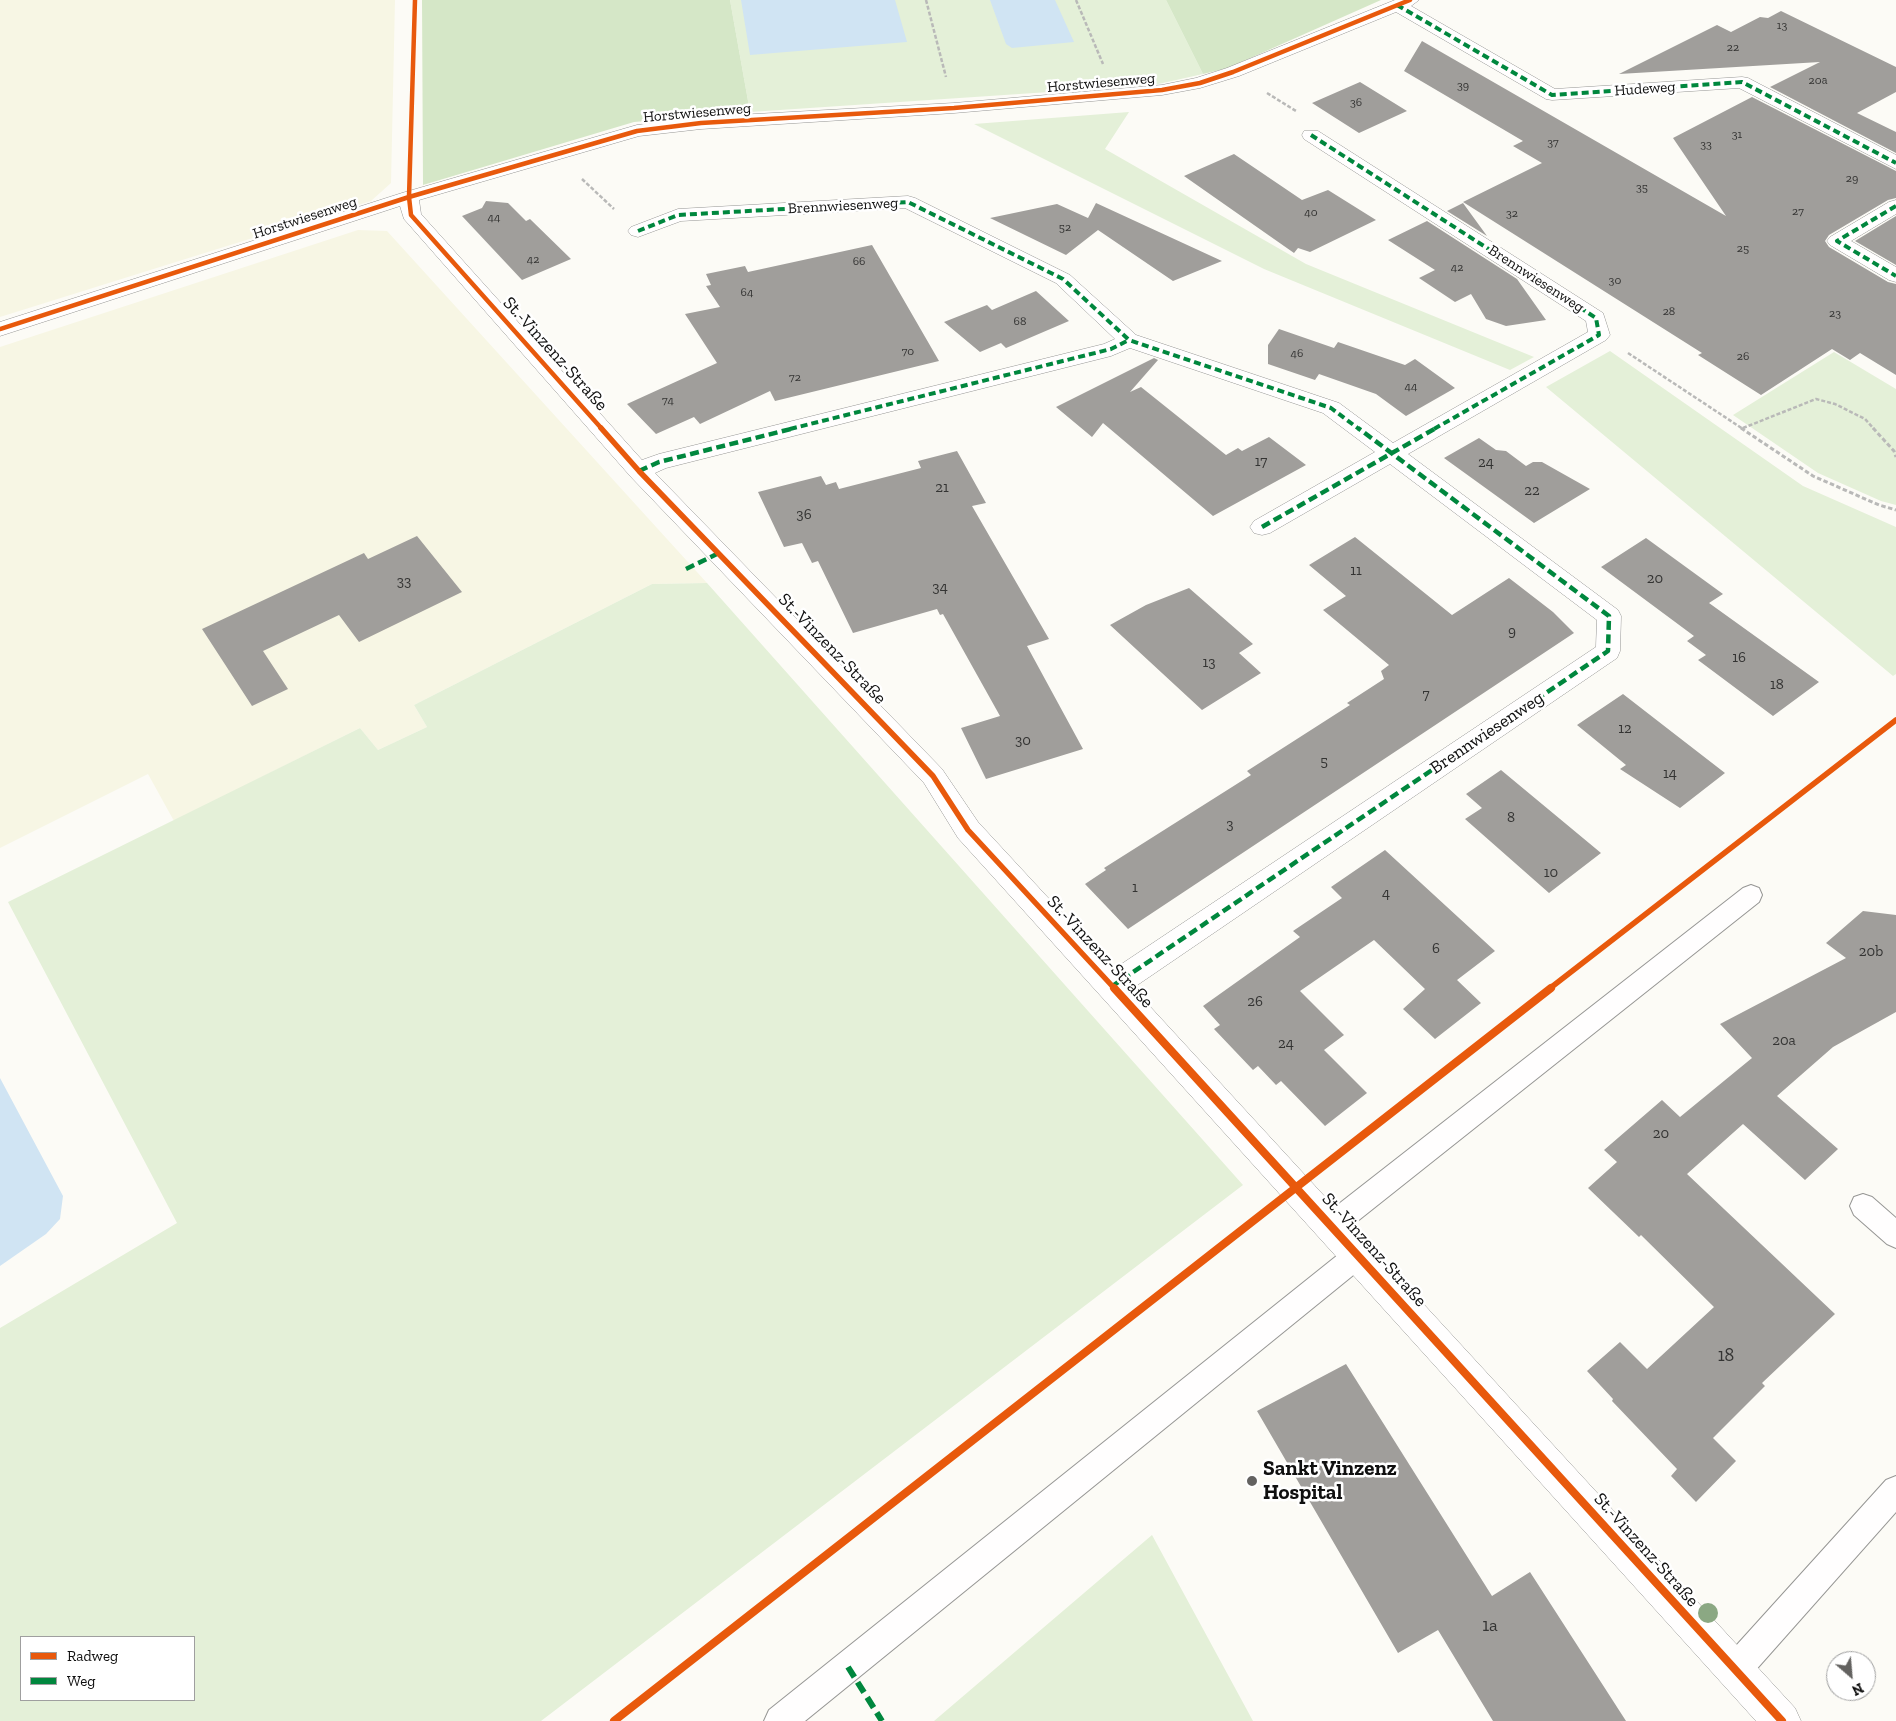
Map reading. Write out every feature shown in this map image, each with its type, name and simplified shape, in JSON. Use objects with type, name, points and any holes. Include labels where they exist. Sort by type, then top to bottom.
[{"type":"street","name":"Horstwiesenweg","points":[[0,329],[409,197],[637,131],[701,123],[954,108],[1162,90],[1200,83],[1233,72],[1403,2]]},
{"type":"street","name":"Hudeweg","points":[[1403,2],[1552,95],[1742,82],[1896,163]]},
{"type":"street","name":"Brennwiesenweg","points":[[1312,135],[1596,318],[1599,335]]},
{"type":"street","name":"St.-Vinzenz-Straße","points":[[409,197],[411,215],[639,471],[933,776],[968,830],[1332,1226],[1782,1721]]},
{"type":"street","name":"Brennwiesenweg","points":[[638,231],[678,215],[908,202],[1063,279],[1129,340],[1331,408],[1609,616],[1608,651],[1111,987]]},
{"type":"street","points":[[1896,206],[1837,241],[1896,276]]},
{"type":"street","points":[[1262,527],[1522,377],[1599,335]]},
{"type":"street","points":[[639,471],[668,460],[1111,349],[1129,340]]},
{"type":"lane","points":[[1332,1226],[1751,895]]},
{"type":"lane","points":[[1863,1206],[1896,1235]]},
{"type":"lane","points":[[780,1721],[1358,1255]]},
{"type":"lane","points":[[1735,1670],[1896,1490]]},
{"type":"path","points":[[926,0],[954,108]]},
{"type":"path","points":[[1076,0],[1116,94]]},
{"type":"path","points":[[1233,72],[1315,123],[1312,135]]},
{"type":"path","points":[[556,153],[638,231]]},
{"type":"path","points":[[1599,335],[1743,428],[1813,476],[1878,505],[1896,510]]},
{"type":"path","points":[[1743,428],[1816,399],[1835,404],[1865,419],[1894,451],[1896,457]]},
{"type":"green space","points":[[0,0],[395,0],[391,183],[371,201],[0,317]]},
{"type":"green space","points":[[422,0],[730,0],[750,112],[634,122],[423,185]]},
{"type":"green space","points":[[730,0],[1166,0],[1203,74],[1154,85],[750,112]]},
{"type":"green space","points":[[1166,0],[1381,0],[1228,68],[1203,74]]},
{"type":"green space","points":[[1129,112],[1105,149],[1306,264],[1534,357],[1510,370],[1264,269],[974,124]]},
{"type":"green space","points":[[358,230],[387,231],[707,583],[652,584],[414,705],[427,727],[378,750],[360,728],[174,821],[148,774],[0,848],[0,347]]},
{"type":"green space","points":[[1610,351],[1803,486],[1896,527],[1896,674],[1893,676],[1546,387]]},
{"type":"green space","points":[[1834,352],[1896,389],[1896,505],[1881,501],[1818,473],[1733,415]]},
{"type":"green space","points":[[707,583],[1243,1185],[541,1721],[0,1721],[0,1328],[177,1223],[8,902],[360,728],[378,750],[427,727],[414,705],[652,584]]},
{"type":"green space","points":[[1152,1535],[1253,1721],[934,1721]]},
{"type":"water","points":[[741,0],[895,0],[907,42],[750,55]]},
{"type":"water","points":[[990,0],[1055,0],[1074,42],[1012,48],[1006,44]]},
{"type":"water","points":[[0,1078],[63,1196],[60,1219],[46,1234],[0,1266]]},
{"type":"building","points":[[1781,11],[1896,67],[1896,92],[1857,113],[1896,132],[1896,153],[1770,87],[1820,62],[1619,74],[1717,25],[1731,32],[1760,17],[1768,18]]},
{"type":"building","points":[[1422,41],[1726,216],[1673,138],[1752,97],[1896,171],[1896,198],[1888,200],[1829,235],[1825,241],[1829,247],[1888,282],[1896,284],[1896,375],[1860,353],[1850,360],[1832,349],[1761,395],[1698,355],[1702,353],[1463,202],[1542,163],[1513,146],[1523,141],[1404,71]]},
{"type":"building","points":[[1360,82],[1407,111],[1359,133],[1312,103]]},
{"type":"building","points":[[1234,154],[1302,200],[1328,190],[1376,220],[1310,252],[1298,248],[1294,253],[1184,176]]},
{"type":"building","points":[[486,201],[508,203],[526,221],[530,219],[571,259],[522,280],[462,216],[482,208]]},
{"type":"building","points":[[1096,203],[1222,261],[1173,281],[1098,230],[1066,255],[990,218],[1057,204],[1088,218]]},
{"type":"building","points":[[1463,203],[1487,236],[1447,211]]},
{"type":"building","points":[[1896,216],[1896,265],[1855,241]]},
{"type":"building","points":[[1427,221],[1517,279],[1546,320],[1506,326],[1486,319],[1471,294],[1455,302],[1419,278],[1435,270],[1388,240]]},
{"type":"building","points":[[872,245],[939,361],[775,401],[770,391],[700,424],[694,417],[656,434],[627,404],[717,363],[685,314],[720,307],[706,286],[711,285],[706,274],[745,266],[748,272]]},
{"type":"building","points":[[1036,291],[1069,321],[1006,348],[1001,343],[980,352],[944,322],[987,305],[992,310]]},
{"type":"building","points":[[1279,329],[1334,348],[1338,342],[1405,365],[1415,359],[1455,388],[1406,416],[1376,394],[1319,374],[1315,380],[1268,364],[1268,345]]},
{"type":"building","points":[[1154,358],[1158,360],[1130,392],[1141,387],[1226,455],[1238,448],[1242,451],[1269,437],[1306,465],[1213,516],[1103,423],[1092,437],[1056,407]]},
{"type":"building","points":[[1479,438],[1496,450],[1506,451],[1526,466],[1533,462],[1542,462],[1590,489],[1534,523],[1444,458]]},
{"type":"building","points":[[957,451],[986,503],[972,506],[1049,639],[1027,646],[1083,749],[986,779],[961,728],[1000,716],[943,614],[940,615],[937,609],[853,633],[818,561],[812,563],[802,543],[784,547],[758,492],[821,476],[826,485],[836,482],[839,489],[921,468],[918,461]]},
{"type":"building","points":[[417,536],[462,592],[359,642],[339,615],[263,651],[288,689],[252,706],[202,629],[364,553],[368,559]]},
{"type":"building","points":[[1355,537],[1452,615],[1509,578],[1553,612],[1574,633],[1128,929],[1085,884],[1106,870],[1104,868],[1251,775],[1247,771],[1350,705],[1347,703],[1384,679],[1381,671],[1389,665],[1323,610],[1346,596],[1309,565]]},
{"type":"building","points":[[1646,538],[1723,594],[1709,603],[1819,682],[1773,716],[1698,660],[1706,655],[1687,641],[1694,636],[1601,567]]},
{"type":"building","points":[[1189,588],[1253,644],[1239,653],[1261,673],[1202,710],[1110,625],[1146,605]]},
{"type":"building","points":[[1623,694],[1725,773],[1680,808],[1620,769],[1626,765],[1577,725]]},
{"type":"building","points":[[1501,770],[1601,853],[1549,893],[1465,819],[1482,808],[1466,794]]},
{"type":"building","points":[[1385,850],[1495,951],[1457,980],[1481,1003],[1435,1039],[1403,1009],[1425,989],[1374,940],[1300,991],[1344,1035],[1324,1050],[1367,1093],[1325,1126],[1281,1081],[1276,1085],[1258,1066],[1253,1070],[1214,1029],[1220,1025],[1203,1006],[1300,937],[1293,931],[1342,898],[1331,887]]},
{"type":"building","points":[[1863,911],[1896,915],[1896,1012],[1833,1047],[1777,1096],[1838,1149],[1805,1180],[1743,1124],[1687,1174],[1835,1314],[1762,1383],[1765,1386],[1713,1438],[1736,1461],[1696,1502],[1671,1476],[1677,1469],[1612,1401],[1613,1399],[1587,1371],[1620,1342],[1647,1369],[1714,1307],[1641,1235],[1639,1237],[1588,1188],[1617,1162],[1604,1150],[1662,1100],[1680,1117],[1752,1058],[1720,1024],[1846,958],[1826,943]]},
{"type":"building","points":[[1346,1364],[1492,1596],[1530,1572],[1626,1721],[1493,1721],[1438,1630],[1398,1653],[1257,1411]]},
{"type":"marked path","points":[[1397,5],[1552,95],[1742,82],[1896,163]]},
{"type":"marked path","points":[[1262,527],[1599,335],[1596,318],[1311,135]]},
{"type":"marked path","points":[[638,231],[678,215],[908,202],[1063,279],[1129,340],[1331,408],[1609,616],[1608,651],[1111,987]]},
{"type":"marked path","points":[[1896,206],[1837,241],[1896,276]]},
{"type":"marked path","points":[[639,471],[659,462],[1111,349],[1129,340]]},
{"type":"marked path","points":[[686,569],[719,553]]},
{"type":"marked path","points":[[848,1667],[882,1721]]},
{"type":"cycle path","points":[[415,0],[409,197],[411,215],[639,471],[933,776],[968,830],[1296,1186],[1782,1721]]},
{"type":"cycle path","points":[[0,329],[409,197],[637,131],[701,123],[954,108],[1162,90],[1200,83],[1233,72],[1410,0]]},
{"type":"cycle path","points":[[614,1721],[1296,1186],[1896,720]]},
{"type":"place","name":"Sankt Vinzenz Hospital","points":[[1252,1481]]}]
